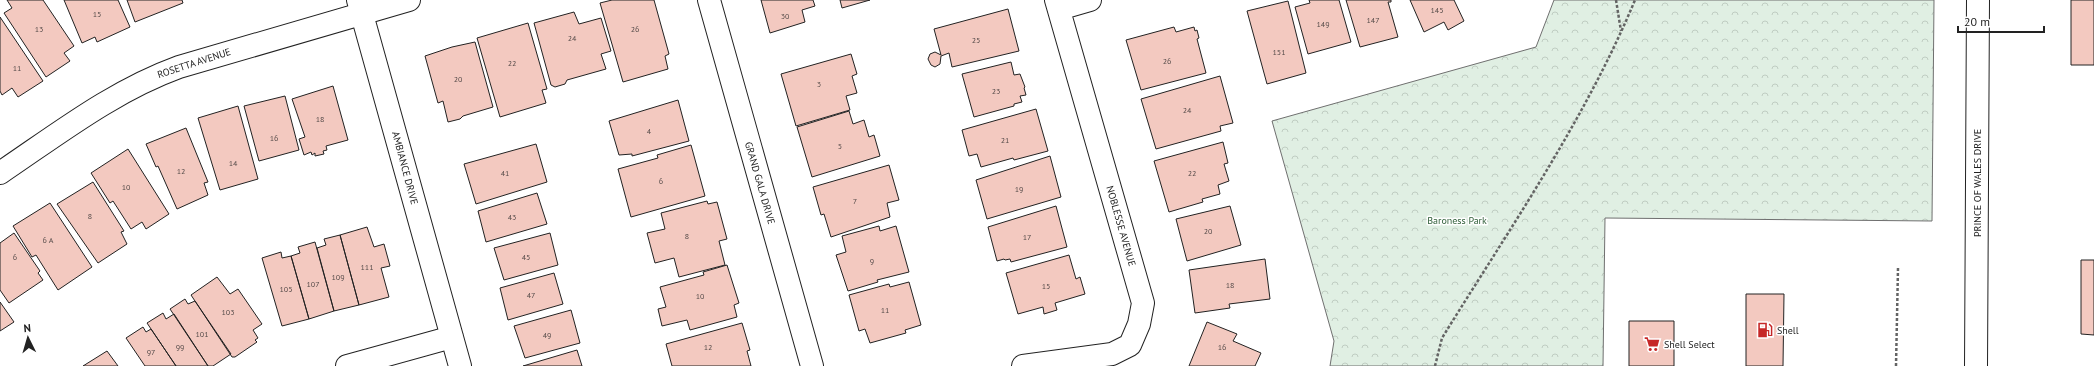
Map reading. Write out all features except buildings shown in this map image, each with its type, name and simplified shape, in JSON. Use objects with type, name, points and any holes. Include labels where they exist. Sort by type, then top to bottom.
[{"type":"street","name":"ROSETTA AVENUE","points":[[0,173],[118,94],[153,76],[361,7],[409,0]]},
{"type":"street","name":"GRAND GALA DRIVE","points":[[709,0],[812,366]]},
{"type":"street","points":[[1058,4],[1090,0]]},
{"type":"street","name":"PRINCE OF WALES DRIVE","points":[[1976,366],[1978,0]]},
{"type":"street","name":"NOBLESSE AVENUE","points":[[1023,366],[1112,354],[1130,345],[1139,324],[1143,303],[1058,4]]},
{"type":"street","name":"AMBIANCE DRIVE","points":[[361,7],[460,366]]},
{"type":"street","points":[[347,366],[452,337]]},
{"type":"path","points":[[1616,0],[1622,32]]},
{"type":"path","points":[[1435,366],[1442,338],[1584,108],[1622,32],[1635,0]]},
{"type":"path","points":[[1896,366],[1898,268]]},
{"type":"green space","name":"Baroness Park","points":[[1554,0],[1934,0],[1932,221],[1605,218],[1603,366],[1330,366],[1334,341],[1272,121],[1536,47]]},
{"type":"place","name":"Shell","points":[[1765,330]]},
{"type":"place","name":"Shell Select","points":[[1652,344]]}]
